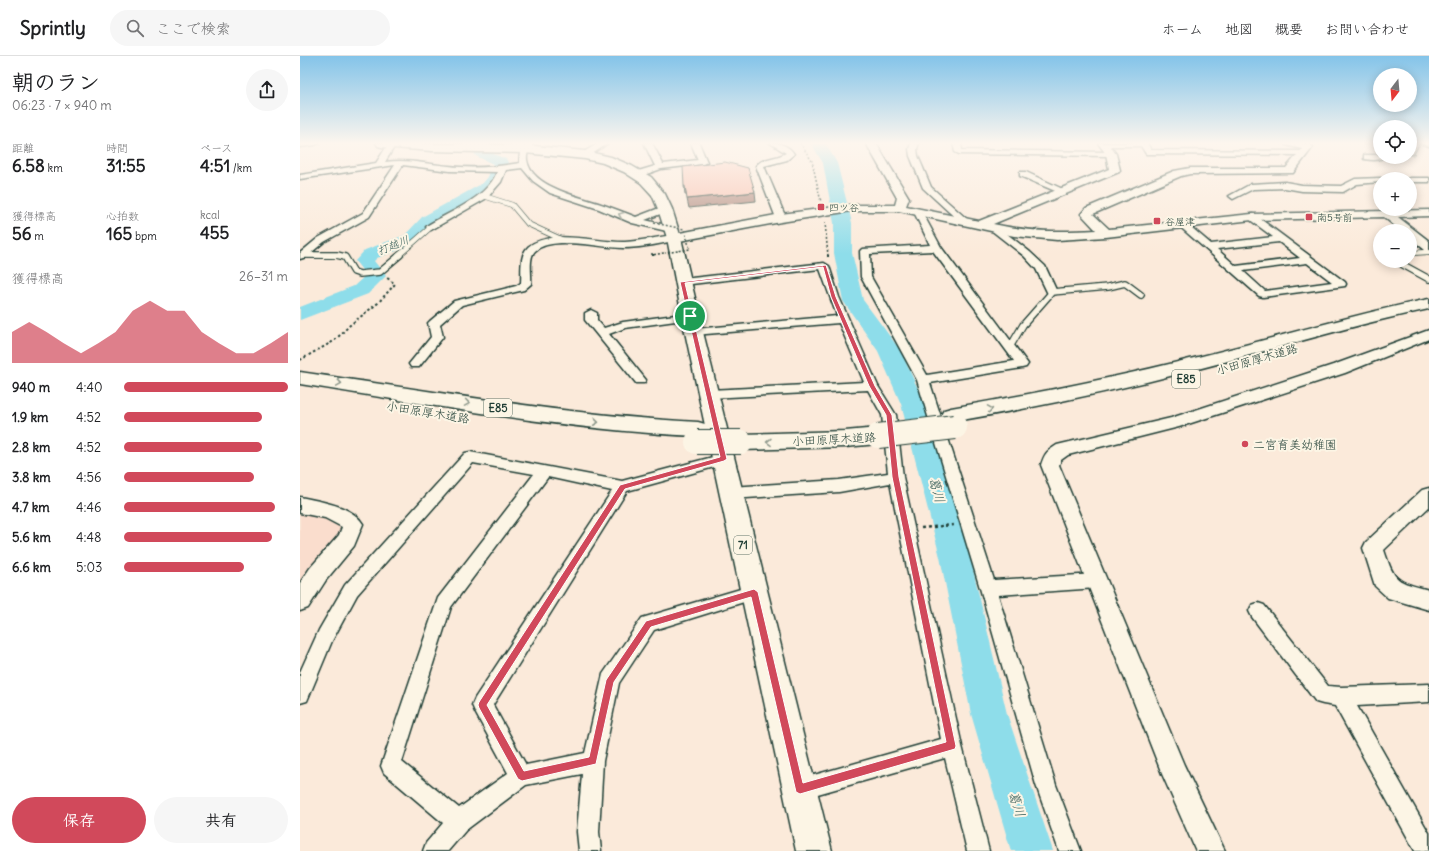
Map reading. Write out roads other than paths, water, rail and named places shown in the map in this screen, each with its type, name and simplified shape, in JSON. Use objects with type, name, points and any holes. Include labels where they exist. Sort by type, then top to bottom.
[{"type":"main road","name":"71","points":[[645,180],[654,188],[666,210],[668,243],[682,282],[709,394],[735,443],[731,493],[814,851]]},
{"type":"main road","name":"小田原厚木道路","points":[[300,378],[572,419],[637,426],[698,435],[735,443],[829,440],[877,430],[953,421],[1031,415],[1121,395],[1239,365],[1370,327],[1415,313],[1429,304]]},
{"type":"main road","name":"小田原厚木道路","points":[[300,392],[556,432],[630,439],[698,435]]},
{"type":"street","points":[[301,255],[321,240],[366,215],[389,180]]},
{"type":"street","points":[[431,227],[484,196],[497,180]]},
{"type":"street","points":[[535,180],[548,189],[599,206],[653,227],[668,243]]},
{"type":"street","points":[[767,180],[781,218]]},
{"type":"street","points":[[893,180],[903,198],[899,208]]},
{"type":"street","points":[[924,180],[927,188],[965,222]]},
{"type":"street","points":[[1037,180],[1063,191]]},
{"type":"street","points":[[980,225],[1090,180]]},
{"type":"street","points":[[1106,233],[1087,214],[1090,210],[1161,180]]},
{"type":"street","points":[[1233,196],[1251,186],[1284,185],[1302,188],[1343,188],[1355,182],[1373,181]]},
{"type":"street","points":[[415,364],[437,337],[434,322],[458,303],[520,288],[526,284],[528,255],[532,249],[543,243],[565,241],[624,245],[668,243],[781,218],[851,208],[899,208],[994,228],[1029,234],[1057,236],[1106,233],[1252,217],[1373,214]]},
{"type":"street","points":[[635,221],[666,210]]},
{"type":"street","points":[[918,212],[936,248],[956,277],[1022,364],[923,380]]},
{"type":"street","points":[[1417,214],[1429,214]]},
{"type":"street","points":[[1389,216],[1399,224]]},
{"type":"street","points":[[1182,224],[1263,294],[1341,284],[1252,217]]},
{"type":"street","points":[[994,228],[1027,254],[1041,268],[1052,292]]},
{"type":"street","points":[[1417,238],[1429,248]]},
{"type":"street","points":[[1209,247],[1280,239]]},
{"type":"street","points":[[936,248],[864,251],[866,277],[923,380],[988,588],[1046,785],[1070,851]]},
{"type":"street","points":[[1235,269],[1309,260]]},
{"type":"street","points":[[682,282],[824,266],[834,297],[872,386],[889,415],[896,477],[952,746],[978,851]]},
{"type":"street","points":[[591,313],[591,320],[640,380]]},
{"type":"street","points":[[601,333],[623,325],[843,319]]},
{"type":"street","points":[[1211,851],[1175,774],[1050,465],[1053,456],[1063,450],[1122,436],[1203,413],[1339,369],[1429,334]]},
{"type":"street","points":[[709,394],[872,386]]},
{"type":"street","points":[[300,694],[325,636],[351,590],[470,457],[622,487],[735,443]]},
{"type":"street","points":[[458,822],[391,766],[444,603],[545,471]]},
{"type":"street","points":[[731,493],[839,486],[896,477]]},
{"type":"street","points":[[522,776],[482,705],[622,487]]},
{"type":"street","points":[[1429,495],[1373,548],[1383,579],[1396,591],[1429,600]]},
{"type":"street","points":[[300,505],[330,511],[354,524],[347,540],[318,574],[300,601]]},
{"type":"street","points":[[988,588],[1097,581]]},
{"type":"street","points":[[590,851],[588,832],[593,761],[610,680],[648,624],[754,592]]},
{"type":"street","points":[[1258,611],[1323,695],[1341,697],[1429,693]]},
{"type":"street","points":[[1341,697],[1427,851]]},
{"type":"street","points":[[800,789],[952,746]]},
{"type":"street","points":[[434,851],[458,822],[522,776],[593,761]]},
{"type":"lane","points":[[484,196],[512,205],[528,224],[565,241]]},
{"type":"lane","points":[[301,255],[337,255],[345,258],[354,272],[360,274],[380,272],[431,227]]},
{"type":"lane","points":[[1417,251],[1429,248]]},
{"type":"lane","points":[[1409,268],[1429,279]]},
{"type":"lane","points":[[1010,347],[1023,325],[1052,292],[1108,287],[1125,283],[1141,295]]},
{"type":"waterway","name":"打越川","points":[[300,314],[361,290],[376,276],[364,261],[371,254],[411,239],[428,221],[485,189],[493,180]]},
{"type":"waterway","name":"葛川","points":[[834,180],[843,223],[843,253],[853,301],[889,350],[913,404],[955,557],[989,714],[1032,851]]},
{"type":"place","name":"四ツ谷","points":[[821,207]]},
{"type":"place","name":"南5号前","points":[[1309,217]]},
{"type":"place","name":"谷屋津","points":[[1157,221]]},
{"type":"place","name":"二宮育美幼稚園","points":[[1245,444]]}]
